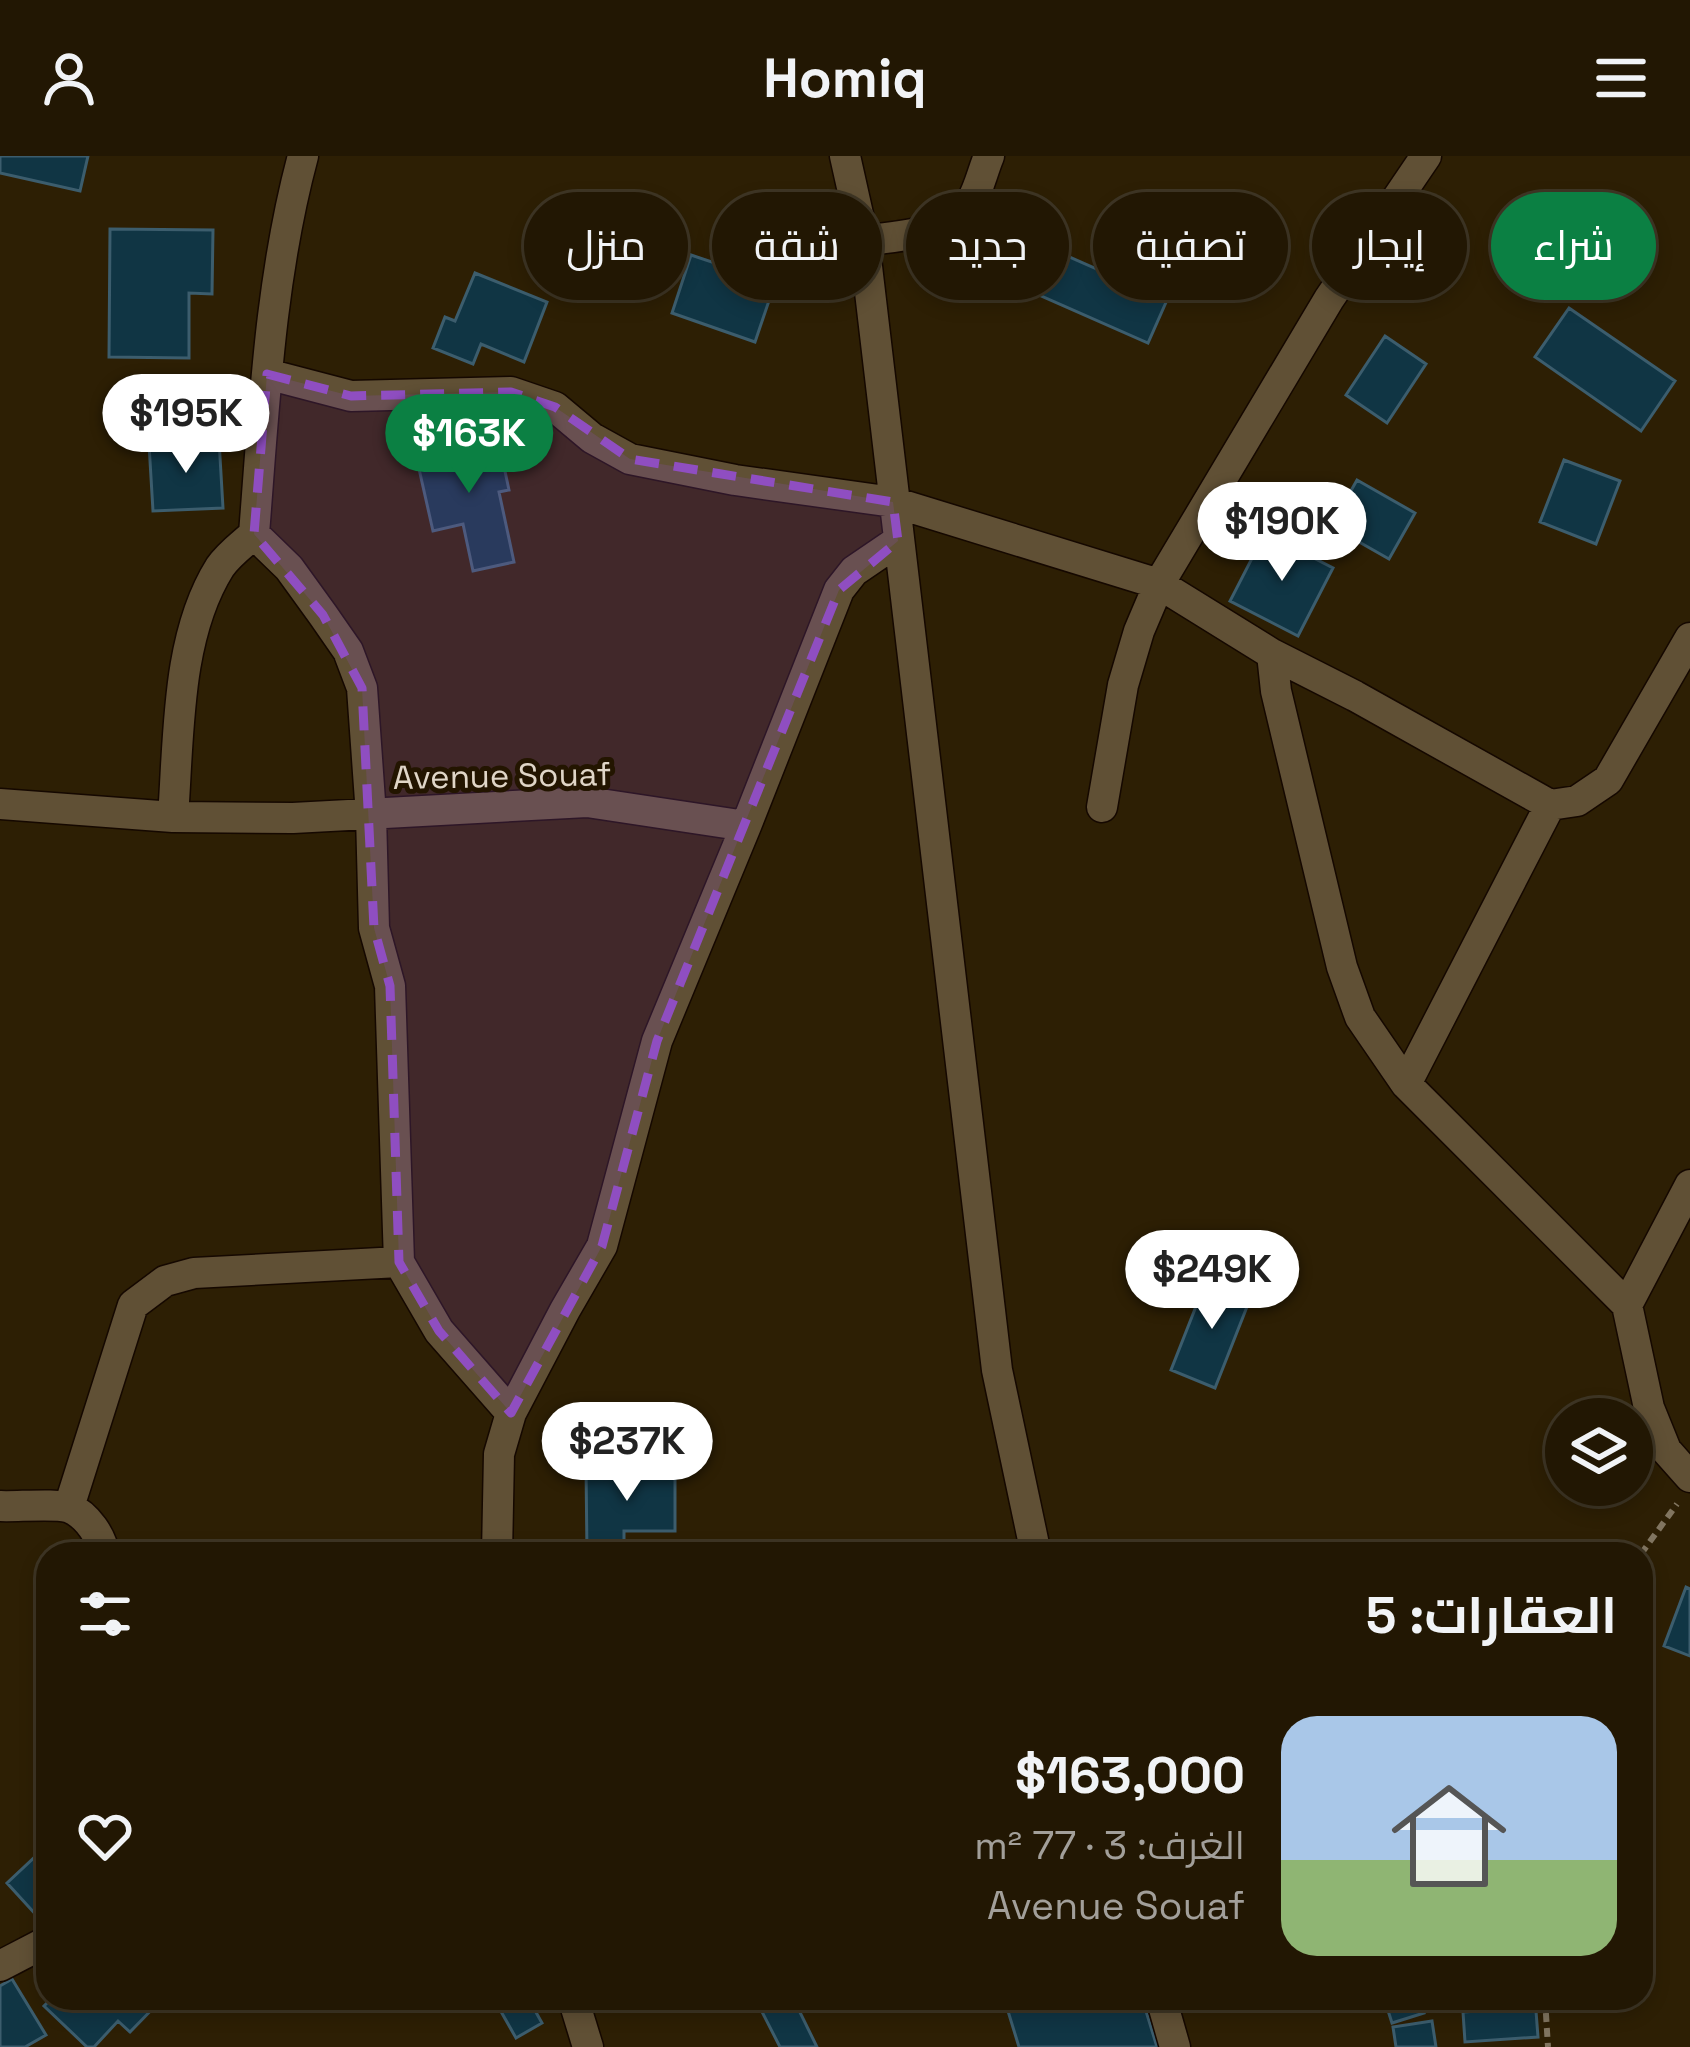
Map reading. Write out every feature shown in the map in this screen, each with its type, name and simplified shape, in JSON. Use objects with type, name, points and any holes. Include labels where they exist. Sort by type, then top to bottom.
[{"type":"street","points":[[173,817],[182,690],[199,607],[223,562],[254,534],[267,374],[290,206],[303,156]]},
{"type":"street","points":[[845,156],[853,192]]},
{"type":"street","points":[[882,238],[951,222],[971,202],[988,156]]},
{"type":"street","points":[[1102,807],[1123,685],[1159,584],[1329,299],[1426,156]]},
{"type":"street","points":[[871,300],[997,1370],[1033,1542]]},
{"type":"street","points":[[267,374],[351,396],[511,392],[555,407],[592,438],[629,459],[735,480],[893,502],[1159,584],[1272,654],[1550,805],[1577,801],[1608,780],[1690,638]]},
{"type":"street","points":[[254,534],[289,568],[348,651],[362,688],[374,928],[390,986],[398,1262],[440,1330],[512,1413]]},
{"type":"street","points":[[497,1542],[499,1454],[512,1413],[602,1246],[657,1041],[838,590],[854,571],[898,541]]},
{"type":"street","points":[[1272,654],[1276,691],[1342,967],[1360,1017],[1406,1084],[1627,1305],[1649,1408],[1684,1490]]},
{"type":"street","name":"Avenue Souaf","points":[[0,803],[173,817],[293,818],[587,802],[746,826]]},
{"type":"street","points":[[1406,1084],[1550,805]]},
{"type":"street","points":[[1627,1305],[1690,1185]]},
{"type":"street","points":[[69,1508],[133,1305],[165,1281],[194,1273],[398,1262]]},
{"type":"street","points":[[0,1506],[69,1508],[89,1522],[103,1542]]},
{"type":"street","points":[[0,1966],[36,1947]]},
{"type":"street","points":[[577,2010],[588,2047]]},
{"type":"street","points":[[1164,2010],[1174,2047]]},
{"type":"path","points":[[1649,1542],[1684,1490]]},
{"type":"path","points":[[1546,2010],[1548,2047]]},
{"type":"highlighted area","points":[[267,374],[351,396],[511,392],[555,407],[630,459],[893,502],[898,541],[839,590],[657,1041],[602,1246],[511,1413],[439,1331],[399,1262],[390,986],[374,928],[362,688],[323,615],[254,534]]},
{"type":"building","points":[[0,156],[88,156],[80,191],[0,173]]},
{"type":"building","points":[[110,229],[213,230],[212,294],[189,293],[189,358],[109,357]]},
{"type":"building","points":[[691,255],[712,262],[712,300],[769,300],[755,342],[672,313],[676,300],[688,300]]},
{"type":"building","points":[[1069,257],[1093,267],[1093,300],[1167,300],[1148,343],[1050,300],[1069,300]]},
{"type":"building","points":[[475,273],[524,293],[524,300],[547,302],[524,362],[481,344],[473,364],[433,348],[445,317],[455,321]]},
{"type":"building","points":[[1569,308],[1675,381],[1641,431],[1535,357]]},
{"type":"building","points":[[1385,336],[1426,364],[1387,423],[1346,395]]},
{"type":"building","points":[[497,434],[509,490],[499,492],[514,562],[473,571],[463,524],[433,531],[415,451]]},
{"type":"building","points":[[219,440],[223,508],[153,511],[149,444]]},
{"type":"building","points":[[1564,460],[1620,481],[1596,544],[1540,522]]},
{"type":"building","points":[[1357,480],[1415,513],[1389,559],[1331,526]]},
{"type":"building","points":[[1265,533],[1333,568],[1298,636],[1230,601]]},
{"type":"building","points":[[1208,1276],[1252,1294],[1215,1388],[1171,1370]]},
{"type":"building","points":[[586,1466],[675,1467],[675,1531],[624,1531],[624,1542],[587,1542]]},
{"type":"building","points":[[1686,1587],[1690,1589],[1690,1656],[1664,1646]]},
{"type":"building","points":[[36,1856],[36,1915],[7,1883]]},
{"type":"building","points":[[12,1979],[46,2035],[25,2047],[0,2047],[0,1986]]},
{"type":"building","points":[[48,2010],[151,2010],[130,2032],[118,2021],[94,2047],[87,2047]]},
{"type":"building","points":[[500,2010],[535,2010],[542,2023],[516,2038]]},
{"type":"building","points":[[761,2010],[799,2010],[817,2047],[780,2047]]},
{"type":"building","points":[[1008,2010],[1146,2010],[1157,2047],[1019,2047]]},
{"type":"building","points":[[1388,2010],[1423,2010],[1424,2013],[1392,2023]]},
{"type":"building","points":[[1536,2010],[1538,2037],[1465,2042],[1463,2012]]},
{"type":"building","points":[[1432,2021],[1436,2047],[1396,2047],[1393,2027]]}]
